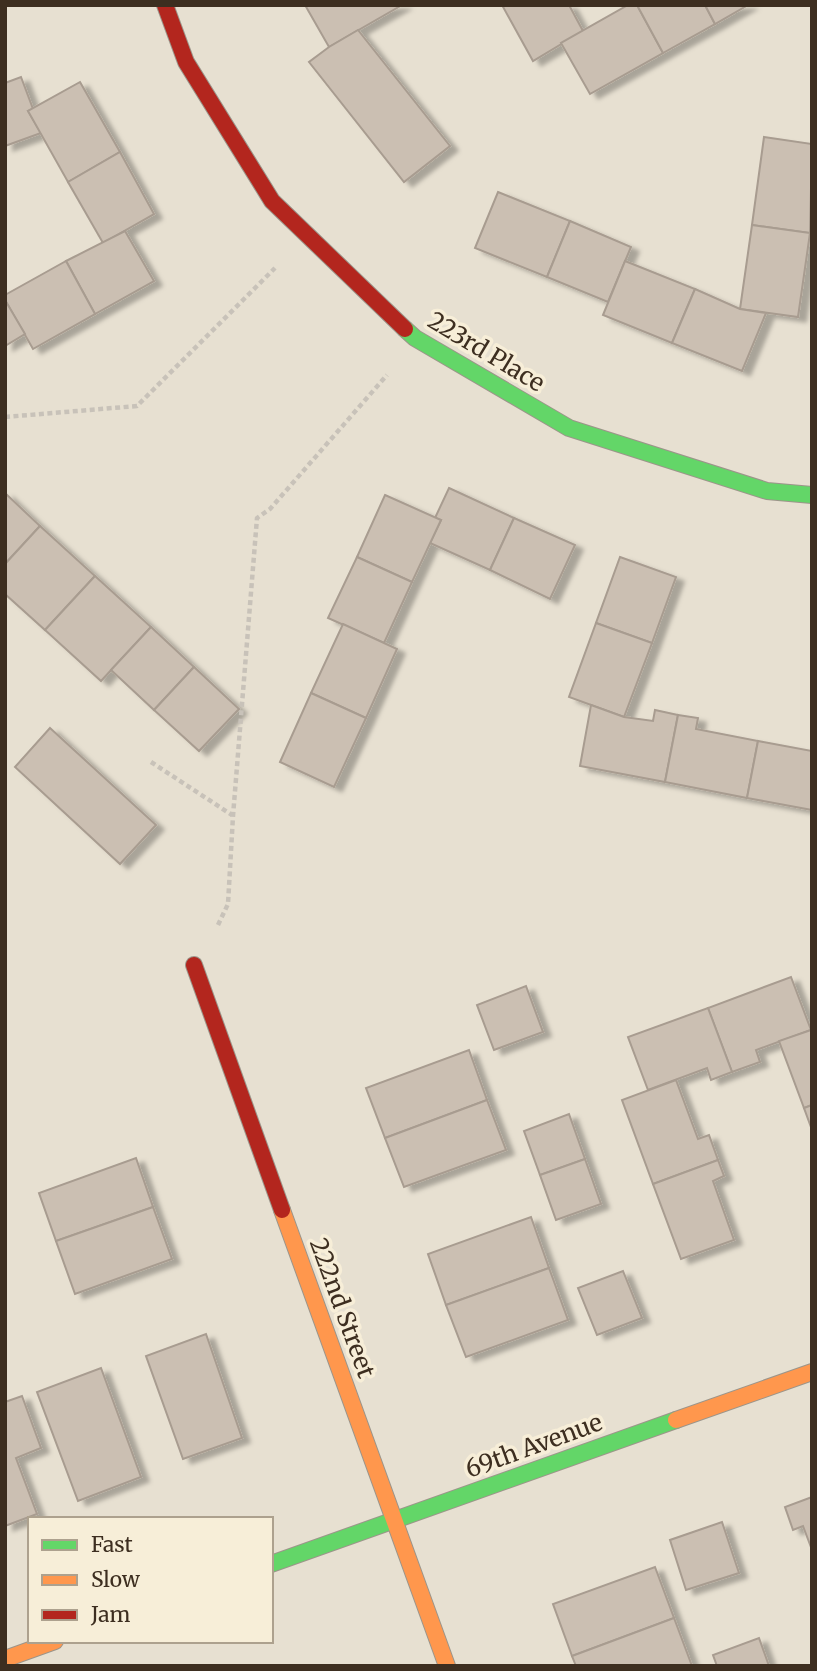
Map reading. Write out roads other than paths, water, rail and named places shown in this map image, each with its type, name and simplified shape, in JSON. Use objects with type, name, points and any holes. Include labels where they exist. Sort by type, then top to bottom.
[{"type":"street","name":"223rd Place","points":[[165,5],[186,62],[272,201],[415,338],[569,428],[767,491],[812,495]]},
{"type":"street","name":"222nd Street","points":[[194,965],[447,1666]]},
{"type":"street","name":"69th Avenue","points":[[273,1563],[812,1372]]},
{"type":"street","points":[[5,1659],[49,1643]]}]
